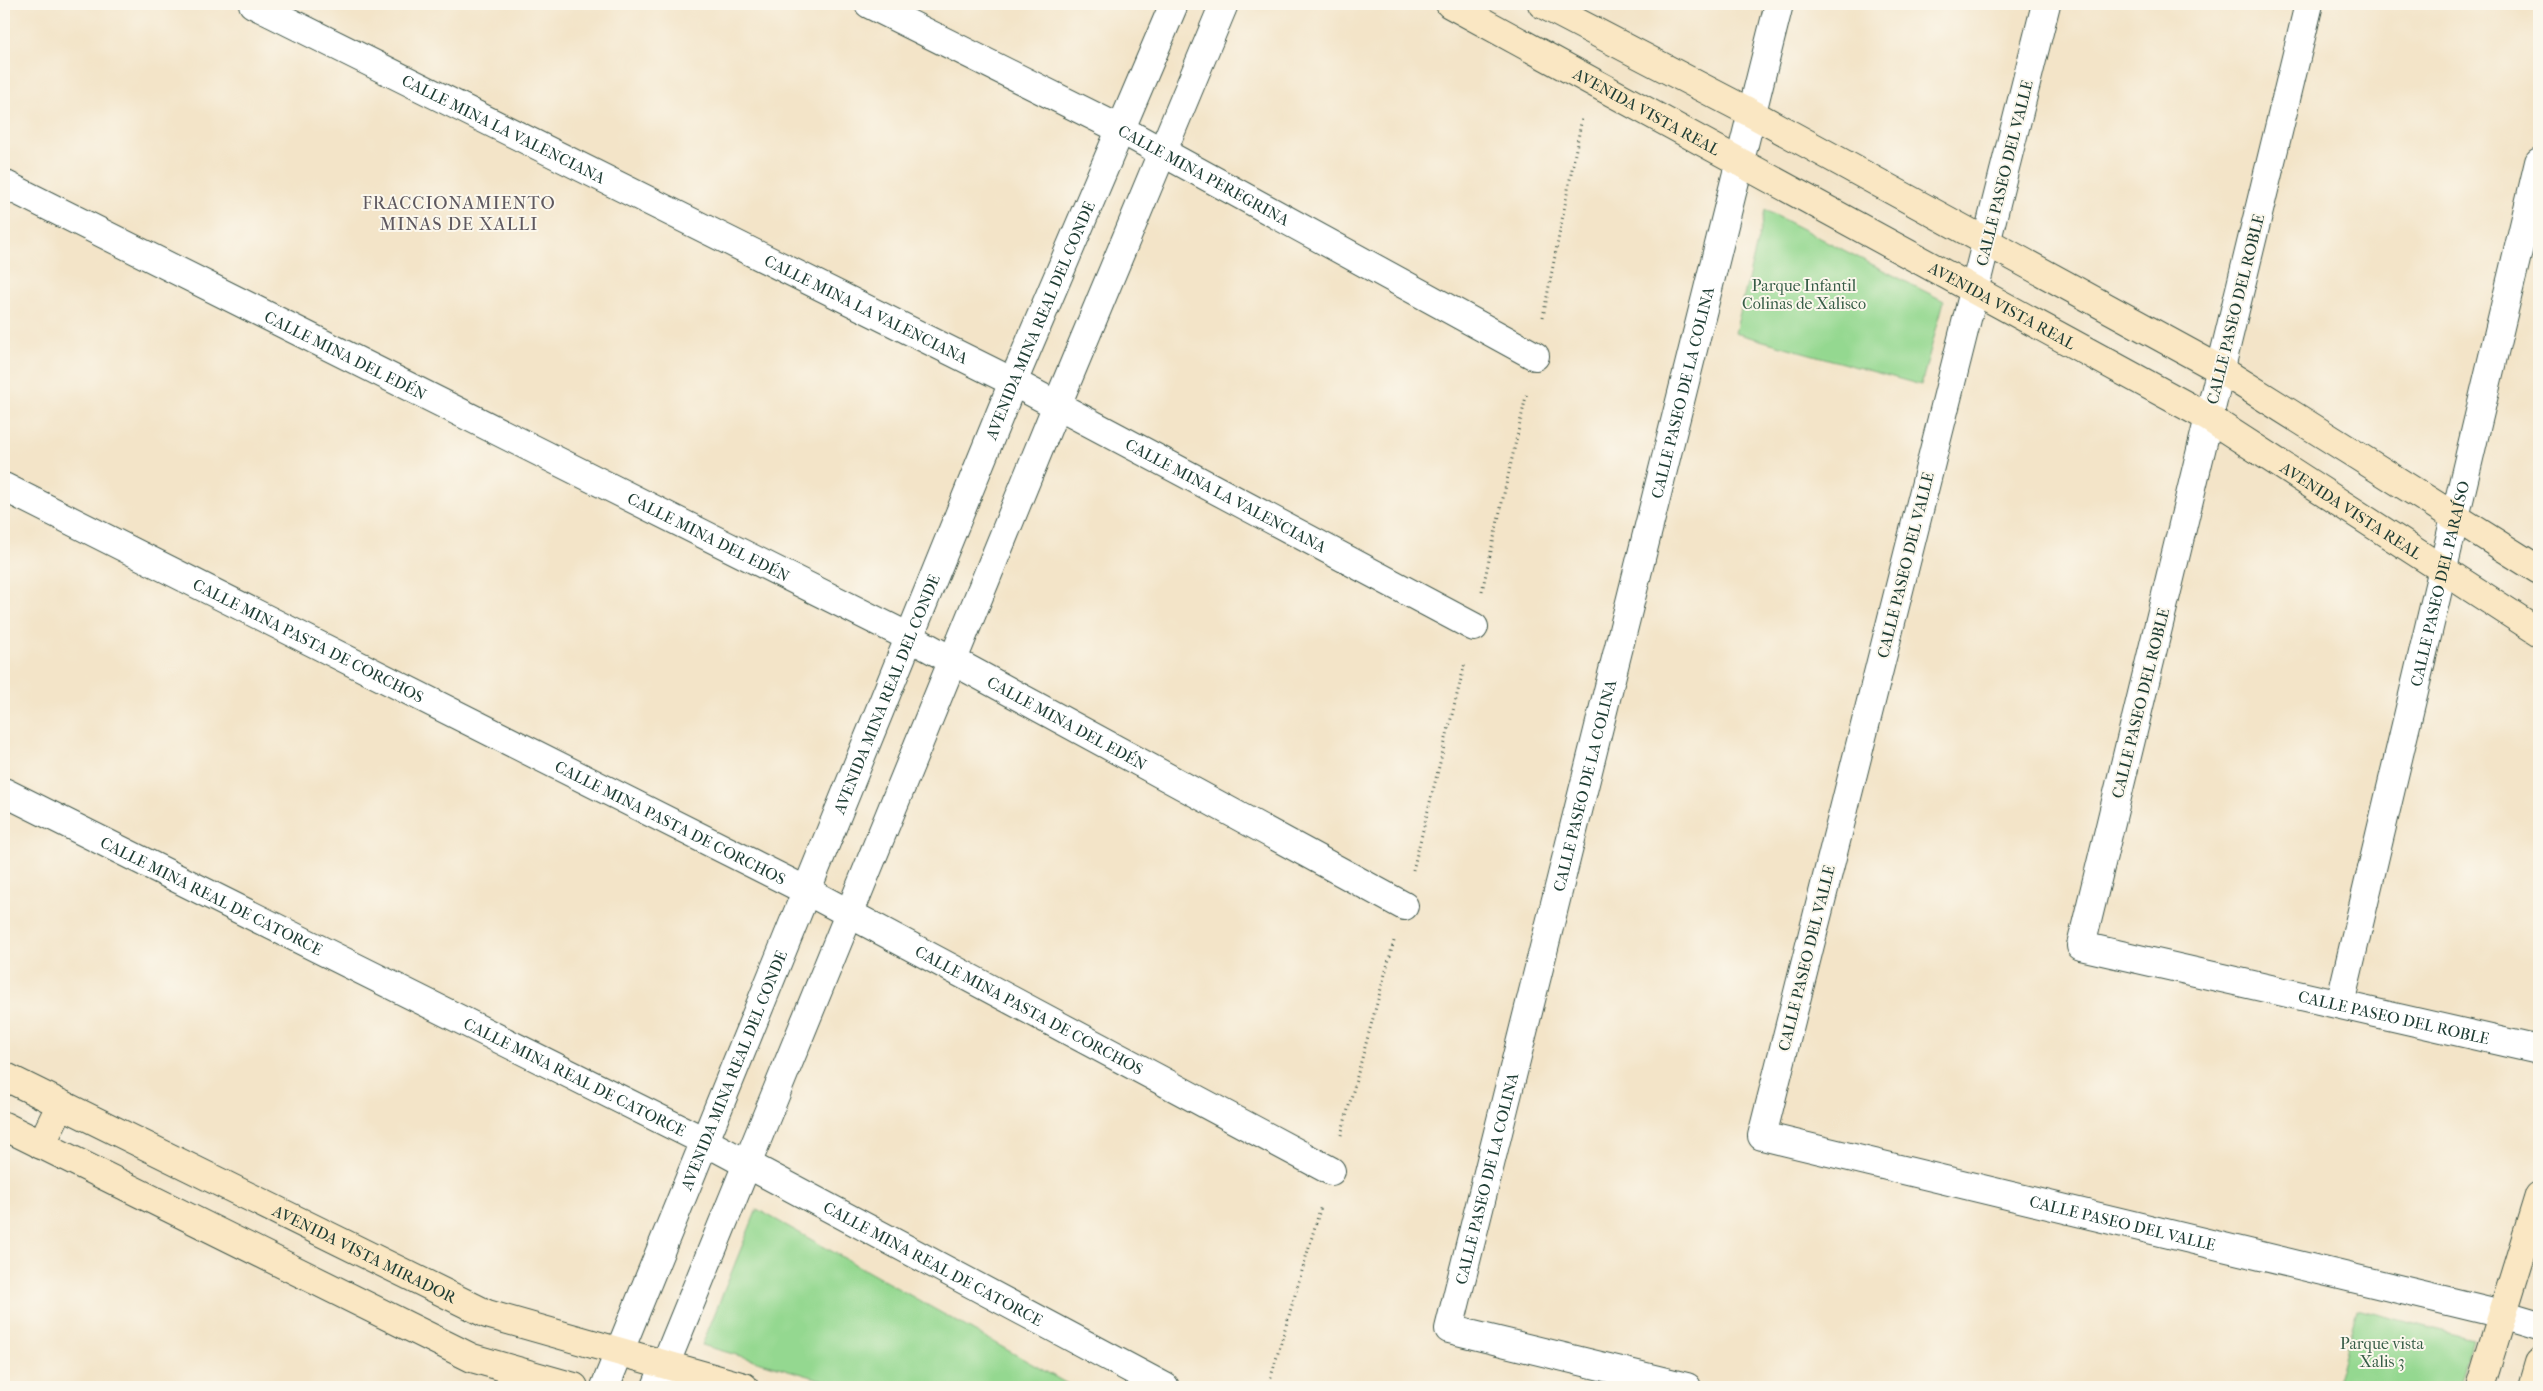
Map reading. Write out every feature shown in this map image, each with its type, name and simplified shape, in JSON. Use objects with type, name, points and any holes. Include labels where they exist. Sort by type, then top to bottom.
[{"type":"street","name":"CALLE MINA LA VALENCIANA","points":[[253,4],[1013,382],[1474,627]]},
{"type":"street","name":"CALLE MINA PEREGRINA","points":[[869,4],[1122,130],[1535,356]]},
{"type":"street","name":"AVENIDA MINA REAL DEL CONDE","points":[[605,1387],[911,638],[1013,382],[1122,130],[1174,4]]},
{"type":"street","points":[[660,1376],[1057,405],[1224,4]]},
{"type":"street","name":"AVENIDA VISTA REAL","points":[[1450,4],[2209,418],[2539,632]]},
{"type":"street","points":[[1542,4],[1751,113],[2221,370],[2539,570]]},
{"type":"street","name":"CALLE PASEO DE LA COLINA","points":[[1687,1387],[1449,1328],[1779,4]]},
{"type":"street","name":"CALLE PASEO DEL VALLE","points":[[2046,4],[1762,1136],[2502,1314],[2539,1325]]},
{"type":"street","name":"CALLE PASEO DEL ROBLE","points":[[2309,4],[2082,946],[2539,1050]]},
{"type":"street","name":"CALLE PASEO DEL PARAÍSO","points":[[2340,1004],[2539,162]]},
{"type":"street","name":"CALLE MINA DEL EDÉN","points":[[4,184],[911,638],[1404,906]]},
{"type":"street","name":"CALLE MINA PASTA DE CORCHOS","points":[[4,487],[807,891],[1331,1171]]},
{"type":"street","name":"CALLE MINA REAL DE CATORCE","points":[[4,792],[704,1141],[1165,1387]]},
{"type":"street","name":"AVENIDA VISTA MIRADOR","points":[[4,1076],[487,1314],[620,1352],[660,1376],[744,1387]]},
{"type":"street","points":[[41,1144],[61,1104]]},
{"type":"street","points":[[4,1126],[472,1358],[574,1387]]},
{"type":"street","points":[[2480,1387],[2539,1196]]},
{"type":"street","points":[[2532,1387],[2539,1363]]},
{"type":"path","points":[[1268,1387],[1331,1171],[1404,906],[1474,627],[1535,356],[1590,80]]},
{"type":"green space","name":"Parque Infantil Colinas de Xalisco","points":[[1765,210],[1944,301],[1921,385],[1735,333]]},
{"type":"green space","points":[[757,1209],[1073,1387],[847,1387],[702,1345]]},
{"type":"green space","name":"Parque vista Xalis 3","points":[[2357,1309],[2473,1339],[2458,1387],[2336,1387]]},
{"type":"district","name":"FRACCIONAMIENTO MINAS DE XALLI","points":[[459,213]]}]
